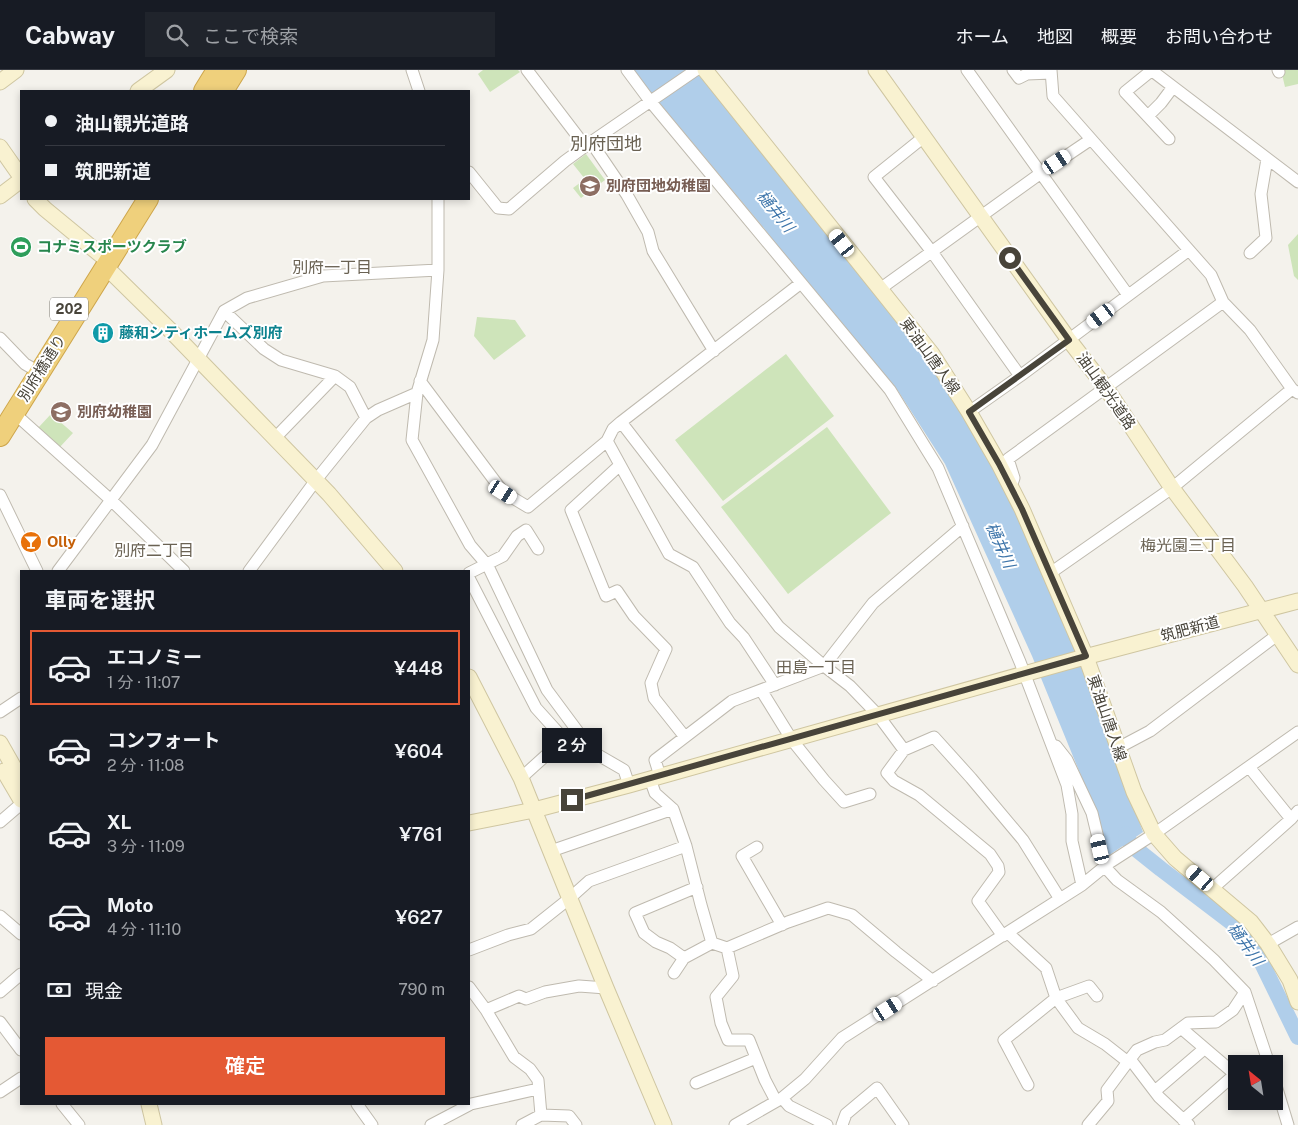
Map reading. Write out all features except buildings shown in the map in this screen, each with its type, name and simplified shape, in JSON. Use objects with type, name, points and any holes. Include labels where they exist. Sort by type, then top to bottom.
[{"type":"highway","points":[[195,90],[203,75],[203,70]]},
{"type":"highway","points":[[205,90],[217,70]]},
{"type":"highway","points":[[215,90],[228,70]]},
{"type":"highway","points":[[224,90],[236,70]]},
{"type":"highway","name":"別府橋通り","points":[[7,415],[105,258],[136,200]]},
{"type":"highway","name":"別府橋通り","points":[[0,436],[7,415],[32,368],[105,258],[147,200]]},
{"type":"street","points":[[0,82],[16,70]]},
{"type":"street","points":[[139,90],[167,70]]},
{"type":"street","points":[[412,70],[419,90]]},
{"type":"street","points":[[527,70],[627,195],[648,232],[653,251],[714,351]]},
{"type":"street","points":[[627,70],[890,390],[938,468],[1031,673],[1048,734],[1068,785],[1072,814],[1072,841],[1082,885]]},
{"type":"street","points":[[470,173],[498,208],[509,210],[588,144],[696,70]]},
{"type":"street","name":"東油山唐人線","points":[[705,70],[932,354],[969,412],[1022,509],[1083,657],[1150,836],[1251,922],[1268,944],[1290,980],[1298,1002]]},
{"type":"street","name":"油山観光道路","points":[[876,70],[1069,340],[1106,388],[1172,488],[1209,535],[1298,664]]},
{"type":"street","points":[[967,70],[1128,295]]},
{"type":"street","points":[[1013,70],[1019,78],[1028,74],[1051,71],[1053,96],[1211,275],[1223,302],[1250,330],[1295,391],[1172,488],[1049,574]]},
{"type":"street","points":[[1169,139],[1125,92],[1153,71],[1298,182]]},
{"type":"street","points":[[1148,116],[1173,87]]},
{"type":"street","points":[[924,136],[874,177],[932,252],[1020,376]]},
{"type":"street","points":[[880,289],[1040,173],[1090,140]]},
{"type":"street","points":[[0,146],[20,177]]},
{"type":"street","points":[[1250,252],[1266,238],[1261,194],[1266,159]]},
{"type":"street","points":[[0,196],[20,180]]},
{"type":"street","points":[[36,200],[105,258],[110,271],[169,328],[316,480],[394,570]]},
{"type":"street","points":[[438,200],[438,270],[433,340],[417,393],[412,440],[470,545],[486,564],[547,690],[593,752],[624,770],[629,785]]},
{"type":"street","points":[[969,412],[1189,250]]},
{"type":"street","points":[[59,570],[152,445],[224,312],[247,298],[323,276],[438,270]]},
{"type":"street","points":[[420,381],[503,492],[528,507],[608,441],[613,429],[621,422],[801,283]]},
{"type":"street","points":[[1009,484],[1014,478],[1008,459],[1223,302]]},
{"type":"street","points":[[224,312],[264,349],[281,360],[336,376],[350,387],[366,418]]},
{"type":"street","points":[[0,338],[25,364],[32,368]]},
{"type":"street","points":[[275,438],[336,376]]},
{"type":"street","points":[[250,570],[316,480],[366,418],[378,410],[417,393]]},
{"type":"street","points":[[7,415],[112,500],[183,570]]},
{"type":"street","points":[[621,422],[779,627],[850,686],[878,715],[904,750]]},
{"type":"street","points":[[608,441],[669,554],[693,567],[730,623],[744,638],[775,685]]},
{"type":"street","points":[[620,465],[571,510],[606,596],[617,591],[634,616],[666,649],[651,683],[654,698],[685,737]]},
{"type":"street","points":[[0,495],[37,570]]},
{"type":"street","points":[[712,943],[686,846],[673,809],[655,793],[655,760],[732,702],[824,666],[873,603],[963,526]]},
{"type":"street","points":[[470,572],[503,556],[517,536],[526,530],[538,549]]},
{"type":"street","points":[[470,580],[536,708],[564,739],[521,778]]},
{"type":"street","name":"筑肥新道","points":[[1031,673],[1083,657],[1298,601]]},
{"type":"street","points":[[1118,748],[1150,731],[1277,635]]},
{"type":"street","points":[[470,823],[534,810],[629,785],[1031,673]]},
{"type":"street","points":[[470,680],[521,778],[664,1125]]},
{"type":"street","points":[[761,690],[792,740],[844,802],[870,794]]},
{"type":"street","points":[[0,712],[20,699]]},
{"type":"street","points":[[735,1125],[779,1099],[805,1078],[842,1038],[1082,885],[1107,865],[1298,732]]},
{"type":"street","points":[[1048,734],[1067,760],[1083,791],[1092,813],[1107,865],[1117,880],[1174,924],[1214,960],[1245,992],[1266,1055]]},
{"type":"street","points":[[1060,899],[1023,840],[934,737],[904,750],[887,773],[894,781],[920,795],[990,854],[998,866],[999,872],[978,901],[1005,935],[1046,968],[1056,998],[1078,1028],[1129,1061],[1186,1123],[1228,1082]]},
{"type":"street","points":[[0,744],[20,778]]},
{"type":"street","points":[[0,764],[20,800]]},
{"type":"street","points":[[1212,889],[1295,815],[1249,767]]},
{"type":"street","points":[[0,822],[20,803]]},
{"type":"street","points":[[551,851],[673,809]]},
{"type":"street","points":[[470,950],[508,935],[532,929],[589,880],[686,846]]},
{"type":"street","points":[[757,847],[742,856],[782,925]]},
{"type":"street","points":[[684,958],[670,948],[656,942],[644,932],[635,913],[697,887]]},
{"type":"street","points":[[674,973],[684,958],[712,943],[727,948],[828,908],[852,915],[933,981]]},
{"type":"street","points":[[0,916],[20,933]]},
{"type":"street","points":[[1268,944],[1298,927]]},
{"type":"street","points":[[727,948],[733,976],[716,997],[720,1023],[728,1040],[749,1040],[765,1080],[779,1099],[828,1125]]},
{"type":"street","points":[[0,992],[20,975]]},
{"type":"street","points":[[486,1010],[518,996],[526,999],[545,992],[579,986],[606,988]]},
{"type":"street","points":[[1028,1085],[1004,1040],[1056,998],[1089,986],[1097,996]]},
{"type":"street","points":[[470,988],[486,1010],[514,1057],[530,1069],[538,1080],[541,1116]]},
{"type":"street","points":[[1088,1125],[1108,1101],[1107,1090],[1137,1050],[1165,1040],[1188,1024],[1216,1022],[1233,1010],[1245,992]]},
{"type":"street","points":[[0,1022],[20,1049]]},
{"type":"street","points":[[1181,1028],[1228,1069]]},
{"type":"street","points":[[1155,1091],[1204,1050]]},
{"type":"street","points":[[696,1083],[756,1058]]},
{"type":"street","points":[[0,1092],[20,1079]]},
{"type":"street","points":[[842,1125],[846,1114],[877,1088],[903,1125]]},
{"type":"street","points":[[470,1105],[538,1089]]},
{"type":"street","points":[[63,1105],[79,1125]]},
{"type":"street","points":[[138,1105],[143,1125]]},
{"type":"street","points":[[148,1105],[154,1125]]},
{"type":"street","points":[[431,1125],[469,1105]]},
{"type":"street","points":[[1283,1105],[1288,1125]]},
{"type":"street","points":[[362,1106],[372,1125]]},
{"type":"street","points":[[522,1125],[541,1116],[569,1116],[576,1125]]},
{"type":"green space","points":[[483,70],[518,70],[520,72],[490,92],[478,74]]},
{"type":"green space","points":[[1281,70],[1298,70],[1298,84],[1285,87]]},
{"type":"green space","points":[[586,154],[605,180],[581,198],[573,188],[585,179],[573,164]]},
{"type":"green space","points":[[1298,234],[1298,280],[1294,276],[1288,245]]},
{"type":"green space","points":[[477,317],[515,320],[526,336],[494,360],[474,336]]},
{"type":"green space","points":[[786,354],[834,416],[723,501],[675,440]]},
{"type":"green space","points":[[51,414],[73,433],[59,448],[38,428]]},
{"type":"green space","points":[[827,427],[891,513],[788,594],[721,507]]},
{"type":"water","points":[[632,70],[698,70],[946,382],[999,475],[1033,546],[1097,705],[1143,832],[1108,856],[1086,788],[1032,656],[945,464],[898,391],[809,286],[763,227]]},
{"type":"waterway","name":"樋井川","points":[[1126,834],[1131,845],[1236,926],[1257,953],[1298,1037]]},
{"type":"place","name":"別府団地幼稚園","points":[[590,186]]},
{"type":"place","name":"コナミスポーツクラブ","points":[[21,247]]},
{"type":"place","name":"藤和シティホームズ別府","points":[[103,333]]},
{"type":"place","name":"別府幼稚園","points":[[61,412]]},
{"type":"place","name":"Olly","points":[[31,542]]},
{"type":"district","name":"別府団地","points":[[606,144]]},
{"type":"district","name":"別府一丁目","points":[[332,267]]},
{"type":"district","name":"梅光園三丁目","points":[[1188,545]]},
{"type":"district","name":"別府二丁目","points":[[154,550]]},
{"type":"district","name":"田島一丁目","points":[[816,667]]},
{"type":"route","points":[[572,800],[792,740],[1086,656],[1022,509],[969,412],[1069,340],[1010,258]]}]
